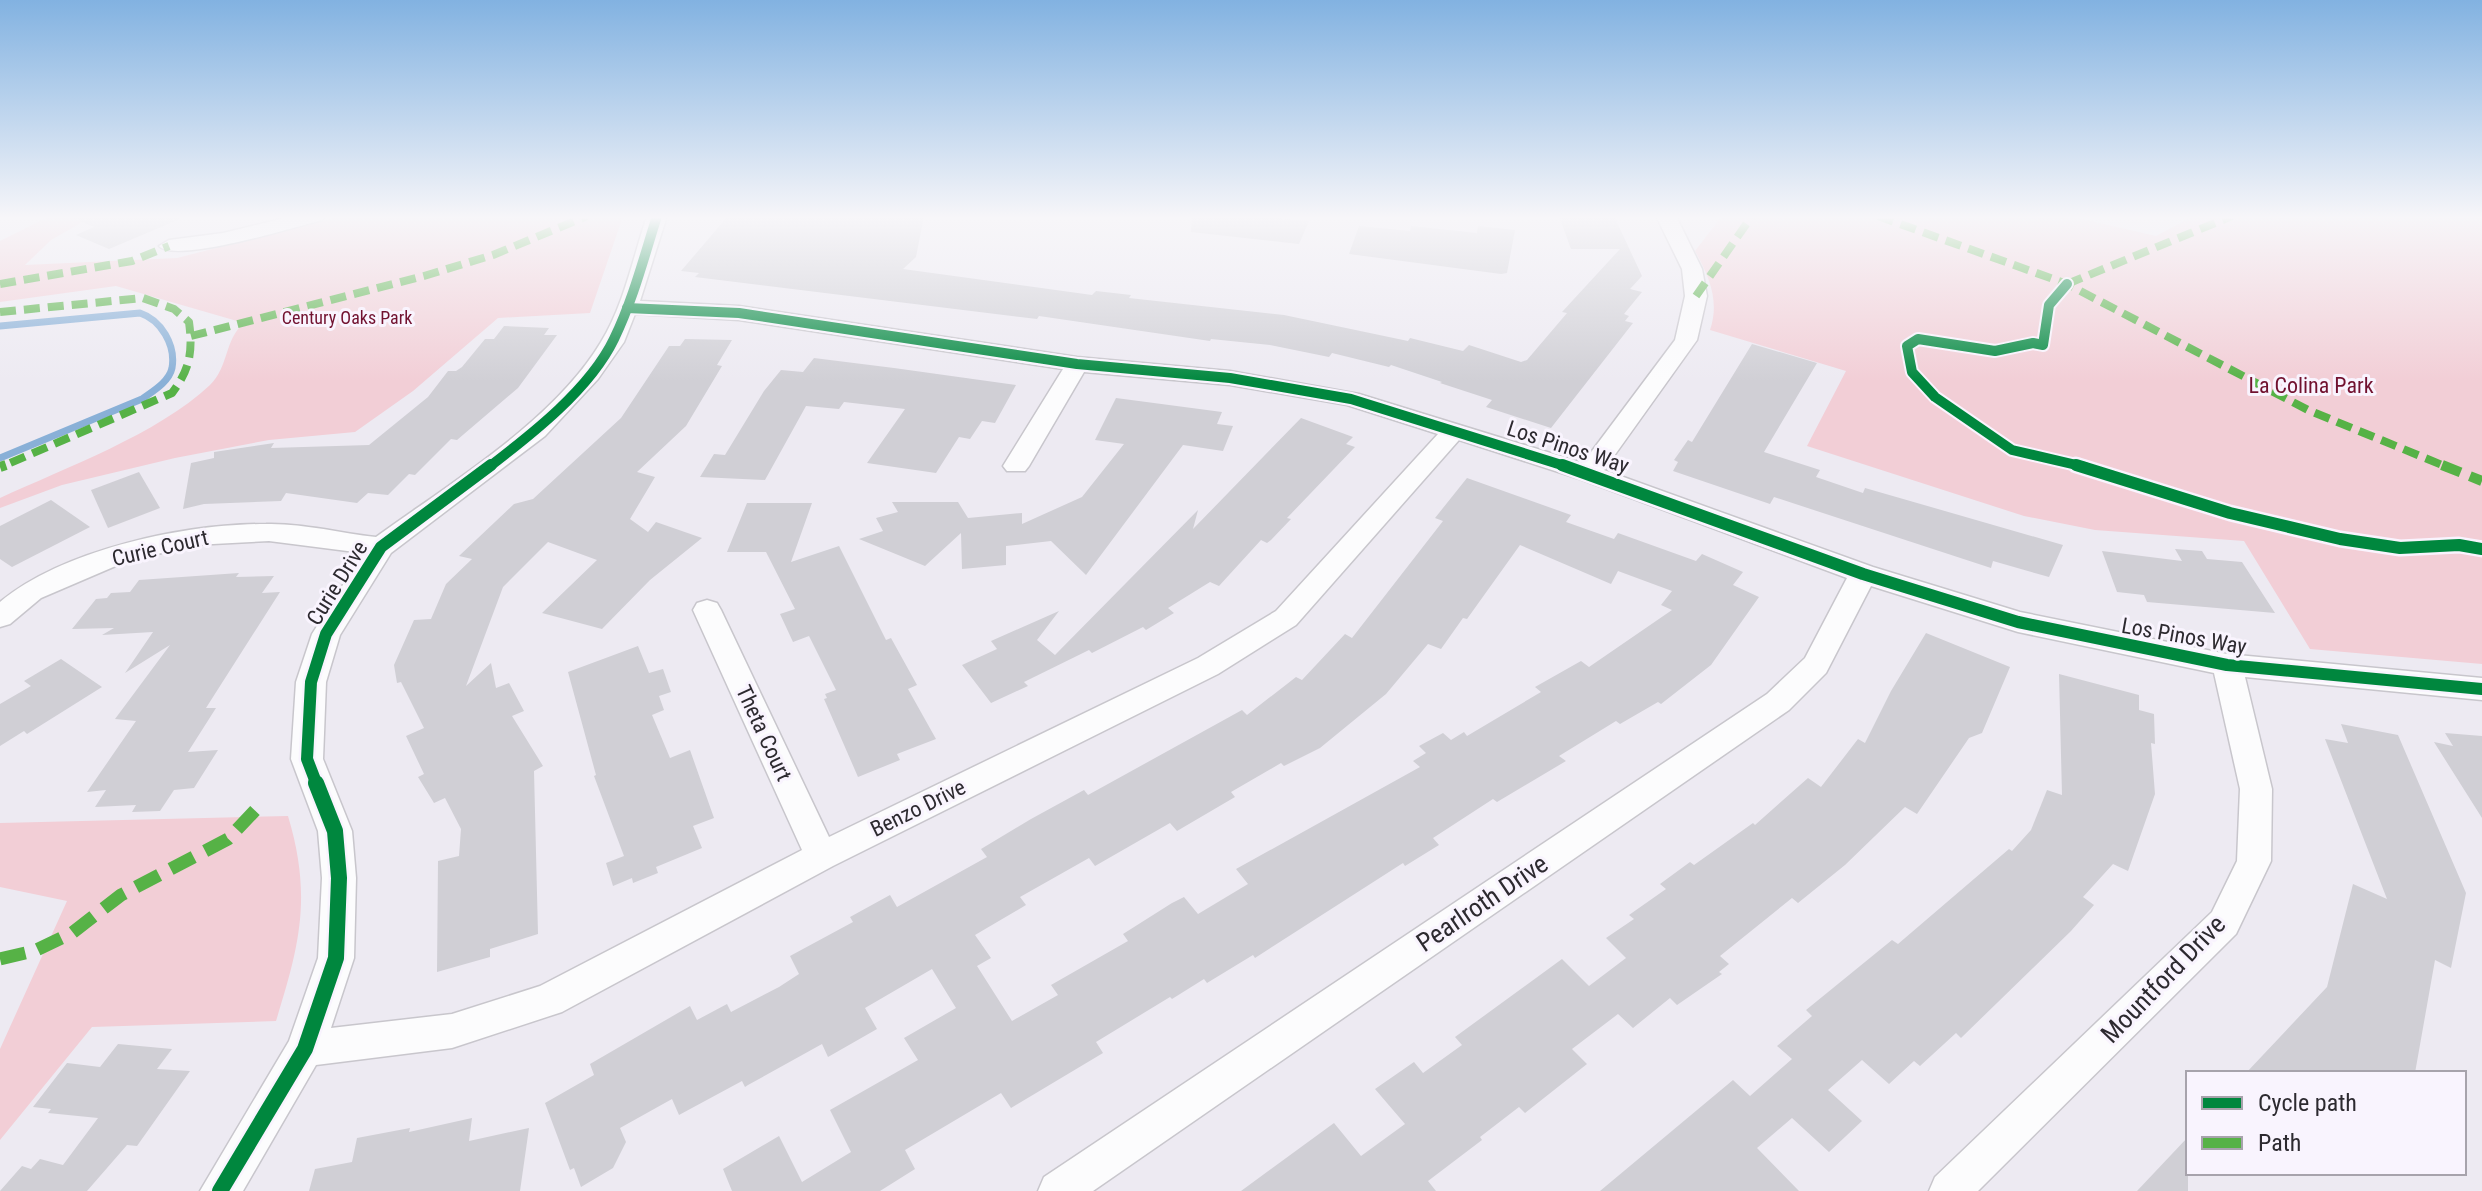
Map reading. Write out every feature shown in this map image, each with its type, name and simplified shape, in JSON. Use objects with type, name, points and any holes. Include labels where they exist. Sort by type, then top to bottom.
[{"type":"street","name":"Curie Drive","points":[[220,1191],[305,1049],[336,958],[339,878],[335,831],[307,759],[311,682],[326,634],[381,547],[536,431],[590,374],[613,342],[639,272]]},
{"type":"street","points":[[1589,473],[1686,340],[1696,296],[1692,272]]},
{"type":"street","name":"Los Pinos Way","points":[[627,308],[739,313],[1077,364],[1230,378],[1336,396],[1589,473],[1863,574],[2018,622],[2227,665],[2482,689]]},
{"type":"street","points":[[1016,466],[1077,364]]},
{"type":"street","name":"Benzo Drive","points":[[305,1049],[452,1031],[549,1000],[821,856],[1208,666],[1286,618],[1454,431]]},
{"type":"street","name":"Curie Court","points":[[0,617],[31,591],[88,567],[117,555],[194,536],[269,532],[381,547]]},
{"type":"street","name":"Pearlroth Drive","points":[[1058,1191],[1778,702],[1816,665],[1863,574]]},
{"type":"street","name":"Theta Court","points":[[707,610],[821,856]]},
{"type":"street","name":"Mountford Drive","points":[[1949,1191],[2224,923],[2254,861],[2256,789],[2227,665]]},
{"type":"green space","name":"Century Oaks Park","points":[[0,272],[604,272],[590,313],[498,318],[413,391],[355,432],[269,440],[175,458],[62,485],[0,508],[0,498],[110,449],[189,403],[216,378],[233,337],[244,323],[116,286],[0,302]]},
{"type":"green space","name":"La Colina Park","points":[[1706,272],[2482,272],[2482,664],[2310,649],[2244,541],[2095,530],[2024,516],[1807,446],[1846,371],[1710,330],[1714,309],[1712,289]]},
{"type":"green space","points":[[288,816],[300,871],[300,920],[276,1021],[92,1027],[0,1140],[0,1049],[67,901],[0,887],[0,823]]},
{"type":"building","points":[[686,272],[922,272],[1092,295],[1096,291],[1131,295],[1129,298],[1284,315],[1463,351],[1469,345],[1521,362],[1527,360],[1567,313],[1562,312],[1599,272],[1640,272],[1642,276],[1630,289],[1642,292],[1624,314],[1629,316],[1625,321],[1633,323],[1551,428],[1486,407],[1492,400],[1442,382],[1391,365],[1332,353],[1329,357],[1270,345],[1210,341],[1039,316],[1037,319],[695,277],[699,273]]},
{"type":"building","points":[[504,326],[549,328],[544,335],[557,335],[518,388],[457,440],[451,439],[415,475],[409,474],[388,495],[368,493],[357,503],[286,493],[281,501],[204,504],[183,509],[191,463],[214,458],[214,452],[274,443],[271,448],[369,445],[428,397],[448,371],[462,367],[485,339],[494,339]]},
{"type":"building","points":[[685,339],[732,340],[717,365],[722,366],[686,426],[637,472],[655,477],[630,519],[648,532],[656,522],[702,538],[650,580],[602,629],[542,613],[597,560],[548,542],[503,587],[466,686],[491,663],[496,688],[509,683],[524,711],[512,716],[543,766],[534,771],[538,934],[490,949],[490,957],[437,972],[438,861],[459,856],[461,829],[445,798],[434,803],[418,777],[424,774],[406,736],[424,728],[401,682],[397,683],[394,665],[414,620],[431,619],[446,584],[472,559],[459,556],[514,504],[533,499],[621,418],[669,346],[680,346]]},
{"type":"building","points":[[1752,344],[1817,363],[1764,452],[1820,470],[1816,477],[1863,493],[1865,488],[2063,545],[2049,577],[1993,561],[1991,568],[1774,497],[1770,504],[1673,471],[1678,462],[1674,460],[1688,440],[1692,442]]},
{"type":"building","points":[[814,358],[1016,385],[995,423],[982,421],[970,439],[959,437],[936,473],[867,463],[905,409],[844,402],[839,409],[806,406],[765,480],[700,477],[714,454],[725,455],[764,391],[781,370],[803,372]]},
{"type":"building","points":[[1116,398],[1222,412],[1217,424],[1233,426],[1223,451],[1183,445],[1086,575],[1051,541],[1006,546],[1006,565],[962,569],[961,533],[925,566],[859,539],[883,531],[876,518],[898,512],[892,502],[958,502],[968,518],[1022,513],[1022,524],[1082,497],[1124,444],[1095,440]]},
{"type":"building","points":[[1301,418],[1353,437],[1346,444],[1355,447],[1287,518],[1291,519],[1271,540],[1267,543],[1261,540],[1219,586],[1210,582],[1168,608],[1174,613],[1146,630],[1143,627],[1092,653],[1089,650],[1024,682],[1028,686],[991,703],[962,665],[997,649],[991,641],[1059,611],[1037,640],[1055,655],[1198,510],[1193,529]]},
{"type":"building","points":[[139,472],[160,508],[108,528],[91,490]]},
{"type":"building","points":[[1467,478],[1571,515],[1566,522],[1614,539],[1618,533],[1696,561],[1702,554],[1743,572],[1733,585],[1759,597],[1711,665],[1661,704],[1658,702],[1620,724],[1616,721],[1559,756],[1566,761],[1497,802],[1493,799],[1433,838],[1439,845],[1405,866],[1403,863],[1255,958],[1253,955],[1207,983],[1204,979],[1096,1042],[1103,1053],[1011,1108],[1001,1093],[905,1150],[915,1169],[880,1191],[732,1191],[723,1169],[779,1136],[802,1182],[851,1152],[830,1110],[918,1060],[904,1038],[956,1008],[932,969],[865,1008],[877,1029],[828,1057],[822,1044],[745,1087],[742,1081],[679,1115],[672,1099],[620,1128],[626,1142],[613,1168],[581,1187],[574,1168],[570,1170],[545,1103],[594,1075],[590,1064],[690,1006],[697,1020],[727,1004],[731,1012],[779,987],[799,974],[790,956],[853,922],[850,917],[890,895],[897,907],[987,857],[981,849],[1031,819],[1084,790],[1088,795],[1242,710],[1247,715],[1296,677],[1302,680],[1345,634],[1352,638],[1443,521],[1435,518]],"holes":[[[1520,545],[1611,584],[1618,571],[1672,591],[1661,605],[1672,610],[1589,667],[1581,661],[1535,687],[1541,692],[1467,736],[1464,732],[1451,740],[1443,733],[1419,746],[1426,753],[1413,761],[1420,767],[1236,869],[1248,884],[1198,914],[1184,897],[1172,903],[1123,934],[1128,941],[1051,985],[1058,995],[1012,1021],[977,966],[991,958],[975,935],[1026,905],[1020,897],[1089,858],[1095,866],[1170,823],[1177,831],[1235,797],[1231,792],[1281,763],[1284,766],[1320,748],[1386,694],[1428,644],[1441,649],[1463,618],[1467,619]]]},
{"type":"building","points":[[51,500],[90,527],[12,567],[0,559],[0,526]]},
{"type":"building","points":[[747,503],[812,503],[791,562],[839,546],[886,640],[891,638],[917,685],[908,689],[936,739],[897,754],[900,760],[858,777],[824,699],[827,698],[825,694],[836,690],[809,636],[793,642],[780,614],[795,609],[766,552],[727,552]]},
{"type":"building","points":[[2175,549],[2202,551],[2207,559],[2242,562],[2275,613],[2147,602],[2144,595],[2117,592],[2102,551],[2182,561]]},
{"type":"building","points":[[239,573],[236,577],[274,576],[262,593],[280,592],[206,708],[216,708],[188,752],[218,750],[194,788],[174,790],[160,811],[132,812],[136,805],[95,807],[106,790],[87,792],[136,721],[115,719],[170,645],[125,673],[153,632],[102,635],[114,628],[72,629],[96,599],[107,598],[111,593],[130,592],[139,580]]},
{"type":"building","points":[[1926,633],[2010,667],[1982,733],[1969,738],[1917,814],[1905,807],[1845,865],[1798,903],[1792,898],[1720,956],[1729,964],[1719,972],[1722,974],[1677,1005],[1670,998],[1633,1028],[1618,1014],[1572,1049],[1587,1064],[1525,1113],[1519,1107],[1480,1137],[1482,1140],[1428,1181],[1436,1191],[1241,1191],[1334,1123],[1361,1156],[1405,1124],[1375,1089],[1414,1062],[1423,1073],[1462,1045],[1455,1037],[1562,959],[1589,986],[1626,958],[1606,938],[1634,919],[1629,915],[1666,889],[1660,884],[1690,862],[1694,865],[1753,823],[1755,825],[1808,778],[1821,787],[1858,739],[1865,743],[1891,691]]},
{"type":"building","points":[[638,646],[649,673],[663,669],[671,692],[659,696],[664,710],[652,715],[670,758],[690,750],[714,818],[693,826],[702,848],[656,867],[658,873],[633,883],[632,878],[613,886],[606,863],[624,856],[594,776],[568,672]]},
{"type":"building","points":[[61,659],[102,687],[27,734],[24,731],[0,746],[0,704],[31,686],[24,681]]},
{"type":"building","points":[[2059,674],[2139,695],[2139,710],[2154,714],[2155,744],[2151,743],[2155,794],[2128,871],[2113,864],[2083,897],[2094,905],[1961,1038],[1956,1033],[1920,1066],[1914,1061],[1889,1084],[1862,1060],[1828,1090],[1862,1121],[1829,1152],[1792,1118],[1757,1148],[1799,1191],[1600,1191],[1733,1080],[1750,1096],[1792,1059],[1777,1046],[1812,1016],[1806,1010],[1892,940],[1898,944],[2009,849],[2012,851],[2031,830],[2047,790],[2062,795]]},
{"type":"building","points":[[2341,724],[2398,735],[2466,893],[2451,968],[2435,960],[2415,1071],[2248,1071],[2327,987],[2353,884],[2387,899],[2325,739],[2348,743]]},
{"type":"building","points":[[2445,733],[2482,736],[2482,818],[2434,742],[2453,746]]},
{"type":"building","points":[[118,1044],[172,1049],[157,1069],[190,1071],[137,1146],[127,1145],[87,1191],[0,1191],[22,1166],[31,1169],[40,1159],[63,1165],[98,1118],[48,1113],[51,1109],[33,1107],[67,1063],[100,1067]]},
{"type":"building","points":[[472,1118],[469,1141],[529,1128],[520,1191],[309,1191],[315,1169],[352,1162],[357,1138],[410,1128],[409,1132]]},
{"type":"building","points":[[2186,1139],[2188,1191],[2137,1191]]},
{"type":"waterway","points":[[0,326],[140,313],[160,327],[169,342],[173,359],[168,378],[142,399],[0,458]]},
{"type":"marked path","points":[[0,284],[71,272]]},
{"type":"marked path","points":[[191,336],[439,272]]},
{"type":"marked path","points":[[1696,296],[1713,272]]},
{"type":"marked path","points":[[2032,272],[2067,284],[2308,410],[2482,481]]},
{"type":"marked path","points":[[2067,284],[2097,272]]},
{"type":"marked path","points":[[0,312],[143,298],[174,309],[189,322],[192,344],[191,360],[185,375],[172,393],[0,467]]},
{"type":"marked path","points":[[0,959],[34,951],[72,933],[121,895],[228,839],[263,802]]},
{"type":"cycle path","points":[[220,1191],[305,1049],[336,958],[339,878],[335,831],[307,759],[311,682],[326,634],[381,547],[536,431],[590,374],[613,342],[639,272]]},
{"type":"cycle path","points":[[2067,284],[2049,305],[2043,345],[2033,343],[1995,351],[1918,339],[1907,346],[1912,372],[1935,397],[2012,450],[2096,469],[2230,513],[2340,539],[2400,548],[2459,545],[2482,549]]},
{"type":"cycle path","points":[[627,308],[739,313],[1077,364],[1230,378],[1351,399],[1589,473],[1863,574],[2018,622],[2227,665],[2482,689]]}]
